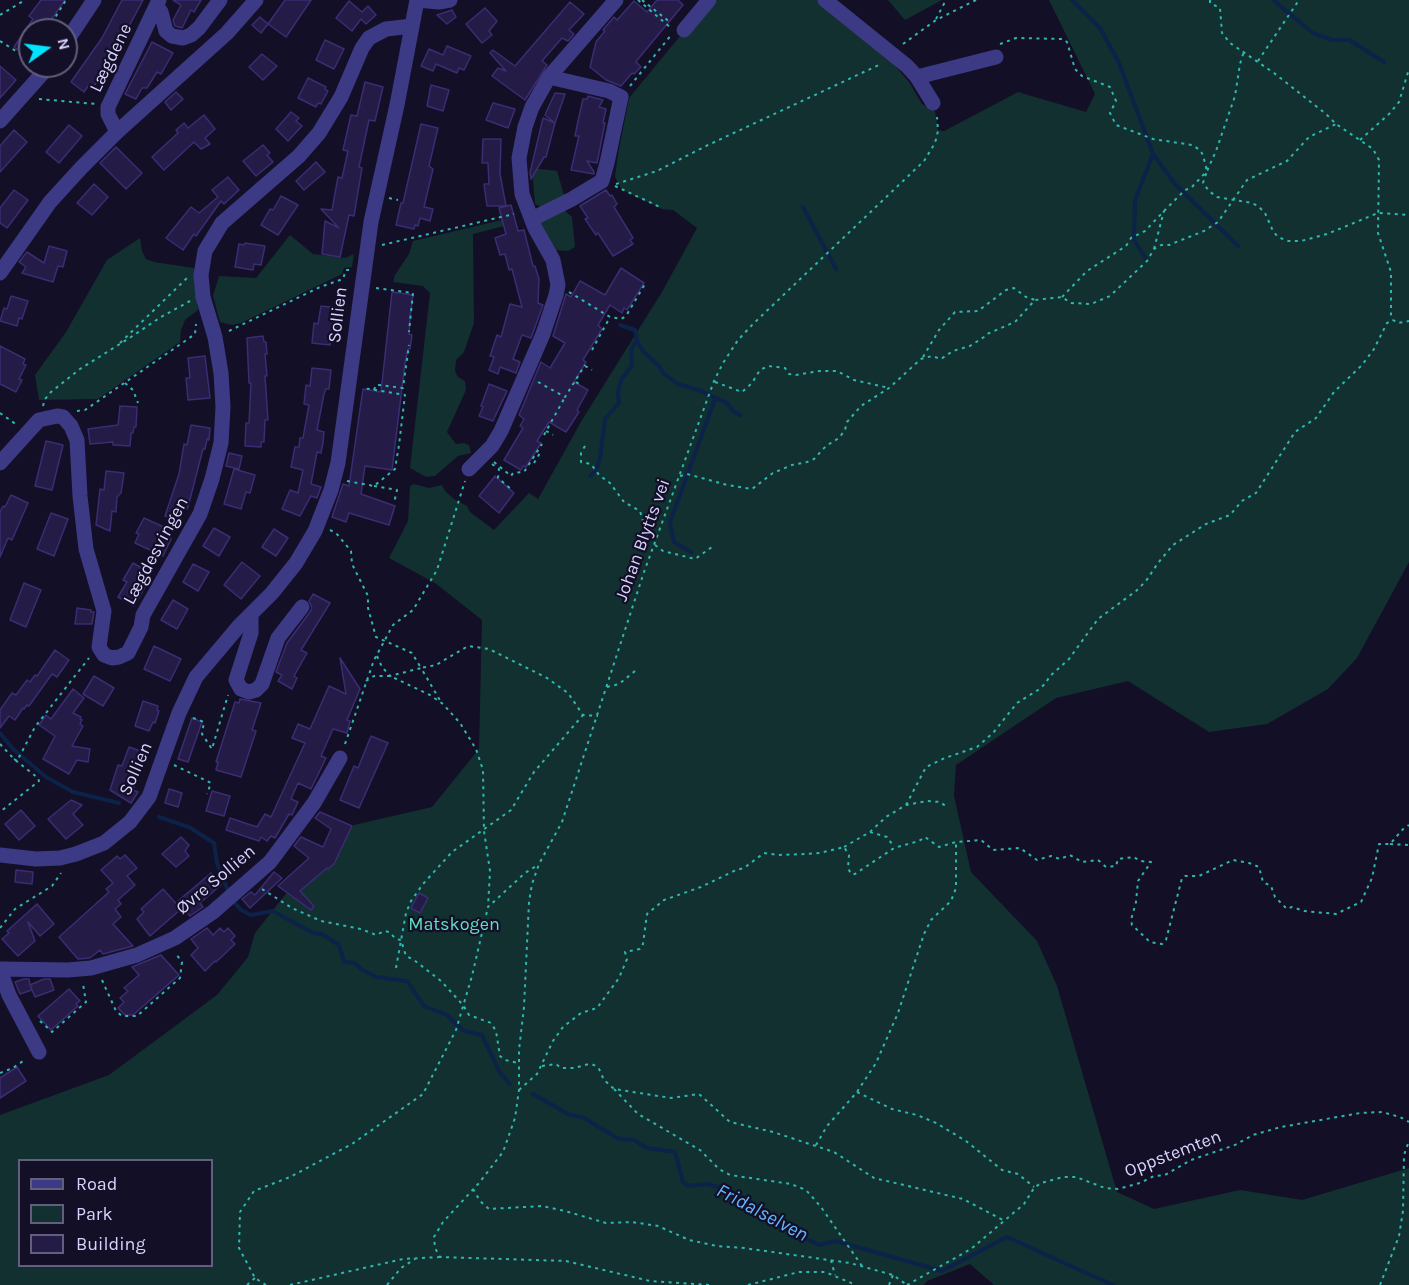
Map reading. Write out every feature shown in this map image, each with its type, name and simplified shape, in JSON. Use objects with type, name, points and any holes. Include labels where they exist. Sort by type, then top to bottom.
[{"type":"street","points":[[78,24],[94,0]]},
{"type":"street","points":[[158,3],[166,31],[172,36],[183,38],[199,28],[220,0]]},
{"type":"street","points":[[0,273],[51,202],[117,132],[227,33],[256,0]]},
{"type":"street","points":[[417,0],[439,2],[450,0]]},
{"type":"street","name":"Sollien","points":[[0,855],[36,859],[60,858],[104,843],[129,822],[142,807],[156,782],[179,713],[191,687],[205,666],[296,563],[318,525],[334,479],[341,444],[369,233],[417,0]]},
{"type":"street","points":[[469,469],[492,446],[501,431],[543,334],[558,285],[553,260],[530,215],[522,195],[519,177],[521,143],[532,107],[549,77],[616,0]]},
{"type":"street","points":[[684,30],[709,0]]},
{"type":"street","points":[[825,0],[893,53],[917,77],[933,103]]},
{"type":"street","name":"Lægdene","points":[[117,132],[108,114],[108,107],[158,3]]},
{"type":"street","name":"Lægdesvingen","points":[[39,420],[51,416],[63,417],[75,434],[86,549],[104,611],[98,641],[99,647],[104,655],[112,658],[119,657],[128,653],[141,627],[143,615],[191,531],[208,493],[217,462],[223,424],[222,381],[215,337],[204,297],[201,268],[210,240],[222,223],[299,156],[319,133],[337,104],[362,48],[369,38],[386,30],[412,26]]},
{"type":"street","points":[[917,77],[996,57]]},
{"type":"street","points":[[530,215],[573,199],[602,181],[621,97],[609,91],[549,77]]},
{"type":"street","points":[[0,121],[38,78]]},
{"type":"street","points":[[0,463],[39,420]]},
{"type":"street","points":[[251,614],[251,633],[236,680],[239,687],[246,692],[253,692],[260,687],[278,638],[302,607]]},
{"type":"street","name":"Øvre Sollien","points":[[33,1055],[0,970],[79,969],[137,955],[175,938],[213,912],[279,851],[314,803],[340,759]]},
{"type":"path","points":[[0,15],[25,0]]},
{"type":"path","points":[[55,18],[66,0]]},
{"type":"path","points":[[621,97],[675,32],[638,0]]},
{"type":"path","points":[[642,0],[682,32],[684,30]]},
{"type":"path","points":[[936,20],[946,0]]},
{"type":"path","points":[[662,208],[613,185],[657,171],[880,65],[908,39],[936,20],[976,0]]},
{"type":"path","points":[[1210,0],[1210,3],[1220,8],[1222,33],[1226,39],[1336,124],[1373,149],[1379,160],[1378,233],[1381,245],[1389,259],[1393,320]]},
{"type":"path","points":[[1258,62],[1299,0]]},
{"type":"path","points":[[996,57],[991,47],[1017,38],[1063,39],[1067,42],[1075,69],[1082,76],[1110,87],[1116,100],[1110,113],[1116,124],[1153,139],[1192,145],[1203,155],[1207,171]]},
{"type":"path","points":[[0,40],[18,53]]},
{"type":"path","points":[[1244,51],[1235,96],[1203,183],[1209,191],[1217,196],[1258,206],[1265,213],[1278,237],[1288,241],[1301,241],[1327,234],[1378,213],[1409,215]]},
{"type":"path","points":[[1360,140],[1399,102],[1409,69]]},
{"type":"path","points":[[32,98],[101,104]]},
{"type":"path","name":"Johan Blytts vei","points":[[440,1257],[435,1248],[434,1237],[442,1222],[503,1152],[515,1118],[519,1090],[518,1063],[532,884],[539,864],[559,828],[644,572],[714,381],[738,340],[753,324],[924,161],[935,143],[938,131],[937,114],[933,103]]},
{"type":"path","points":[[1154,249],[1204,231],[1218,222],[1247,180],[1287,161],[1309,137],[1336,124]]},
{"type":"path","points":[[680,476],[687,474],[752,489],[773,473],[814,459],[826,446],[839,438],[845,430],[846,422],[861,406],[889,388],[926,354],[939,330],[955,312],[978,311],[1006,290],[1014,288],[1026,297],[1035,300],[1062,297],[1087,271],[1125,246],[1131,238],[1145,231],[1164,210],[1185,190],[1191,188],[1207,171]]},
{"type":"path","points":[[1062,297],[1071,303],[1091,304],[1110,296],[1147,261],[1154,249],[1164,210]]},
{"type":"path","points":[[381,246],[530,215]]},
{"type":"path","points":[[119,346],[192,272],[201,268]]},
{"type":"path","points":[[215,337],[320,287],[342,279],[346,270],[352,270]]},
{"type":"path","points":[[574,295],[610,317],[621,318],[626,316],[645,284]]},
{"type":"path","points":[[371,288],[413,293],[409,332]]},
{"type":"path","points":[[39,420],[45,399],[80,369],[177,307],[204,297]]},
{"type":"path","points":[[921,358],[932,356],[941,359],[953,351],[970,346],[987,334],[1015,322],[1035,300]]},
{"type":"path","points":[[598,353],[592,349],[610,317]]},
{"type":"path","points":[[906,805],[926,767],[977,747],[993,733],[1017,703],[1038,690],[1069,659],[1098,619],[1146,581],[1173,545],[1206,524],[1230,515],[1242,501],[1256,493],[1295,432],[1316,418],[1334,392],[1362,365],[1374,349],[1387,323],[1393,320],[1409,321]]},
{"type":"path","points":[[73,409],[85,410],[125,383],[195,334],[195,324],[202,321]]},
{"type":"path","points":[[374,390],[376,385],[403,388],[409,345]]},
{"type":"path","points":[[553,435],[545,433],[565,398],[585,366],[592,370]]},
{"type":"path","points":[[714,381],[742,392],[760,370],[768,366],[785,368],[789,374],[796,375],[837,371],[854,380],[889,388]]},
{"type":"path","points":[[576,382],[582,386]]},
{"type":"path","points":[[125,383],[133,390],[138,403]]},
{"type":"path","points":[[543,385],[565,398]]},
{"type":"path","points":[[348,386],[404,394],[395,470],[374,486]]},
{"type":"path","points":[[0,413],[26,433]]},
{"type":"path","points":[[556,415],[562,419]]},
{"type":"path","points":[[489,458],[511,476],[513,473],[524,472],[542,444]]},
{"type":"path","points":[[585,446],[581,453],[582,462],[591,464],[610,483],[624,502],[640,511],[646,536],[658,537]]},
{"type":"path","points":[[534,463],[536,456],[540,453]]},
{"type":"path","points":[[340,759],[366,681],[384,642],[393,625],[412,610],[437,570],[469,469]]},
{"type":"path","points":[[499,469],[498,478],[510,489]]},
{"type":"path","points":[[334,479],[397,490],[394,503]]},
{"type":"path","points":[[318,525],[336,533],[351,551],[352,564],[368,597],[368,608],[376,637],[412,653],[442,704]]},
{"type":"path","points":[[655,545],[663,551],[695,559],[711,547]]},
{"type":"path","points":[[366,681],[375,676],[390,676],[436,665],[468,646],[489,649],[547,678],[568,693],[583,715]]},
{"type":"path","points":[[17,761],[35,727],[73,676],[99,647]]},
{"type":"path","points":[[266,1285],[255,1278],[239,1248],[240,1212],[254,1191],[290,1177],[352,1144],[423,1094],[456,1030],[472,976],[488,907],[490,871],[484,831],[483,770],[476,749],[460,723],[442,704],[430,695],[390,676],[382,667],[377,656]]},
{"type":"path","points":[[606,688],[619,684],[635,671]]},
{"type":"path","points":[[179,713],[204,722],[202,734],[212,750],[231,685],[236,680]]},
{"type":"path","points":[[583,715],[598,716]]},
{"type":"path","points":[[396,968],[407,909],[423,884],[452,852],[511,810],[534,772],[583,715]]},
{"type":"path","points":[[0,744],[39,781],[0,813]]},
{"type":"path","points":[[181,769],[211,783],[207,794]]},
{"type":"path","points":[[519,1090],[537,1074],[553,1041],[563,1027],[581,1013],[597,1008],[618,978],[627,958],[625,952],[640,949],[643,945],[647,914],[664,900],[744,868],[764,853],[778,855],[820,853],[844,847],[870,832],[886,817],[906,805],[927,801],[940,802],[947,807]]},
{"type":"path","points":[[1390,844],[1409,825]]},
{"type":"path","points":[[870,832],[887,837],[894,848]]},
{"type":"path","points":[[844,847],[849,855],[850,874],[855,874],[894,848],[925,837],[939,847],[956,842],[981,840],[990,850],[1020,848],[1037,860],[1051,856],[1060,859],[1070,855],[1082,862],[1098,860],[1106,867],[1116,866],[1118,859],[1134,856],[1140,861],[1151,862],[1138,881],[1132,925],[1150,942],[1162,944],[1166,940],[1182,878],[1185,876],[1199,876],[1233,860],[1250,863],[1259,867],[1263,882],[1271,886],[1275,897],[1287,909],[1292,907],[1304,911],[1336,914],[1361,902],[1372,879],[1379,844],[1409,845]]},
{"type":"path","points":[[816,1146],[827,1126],[856,1092],[876,1063],[898,1013],[924,934],[931,920],[951,901],[956,888],[956,842]]},
{"type":"path","points":[[0,928],[15,909],[52,886],[62,872],[60,858]]},
{"type":"path","points":[[488,907],[525,873],[539,864]]},
{"type":"path","points":[[251,879],[292,908],[321,921],[361,929],[376,935],[385,931],[401,940]]},
{"type":"path","points":[[401,940],[406,956],[441,981],[469,1015],[491,1023],[496,1031],[500,1056],[505,1060],[518,1063]]},
{"type":"path","points":[[102,981],[116,1011],[122,1016],[137,1016],[180,978],[182,962]]},
{"type":"path","points":[[36,1017],[52,1032],[87,1002],[79,969]]},
{"type":"path","points":[[0,1073],[13,1068],[33,1055]]},
{"type":"path","points":[[542,1066],[556,1064],[561,1068],[574,1068],[594,1065],[599,1069],[604,1080],[638,1114],[700,1150],[719,1169],[730,1176],[791,1184],[806,1190],[862,1266]]},
{"type":"path","points":[[614,1089],[671,1098],[699,1094],[730,1122],[834,1152],[874,1178],[963,1199],[1004,1220]]},
{"type":"path","points":[[856,1092],[892,1109],[917,1115],[936,1123],[966,1141],[1002,1170],[1018,1174],[1034,1188]]},
{"type":"path","name":"Oppstemten","points":[[473,1189],[480,1201],[489,1209],[542,1206],[606,1223],[632,1222],[658,1226],[689,1240],[717,1246],[862,1266],[893,1275],[907,1285],[971,1249],[1024,1204],[1034,1188],[1041,1183],[1063,1176],[1085,1180],[1104,1188],[1128,1187],[1154,1176],[1165,1175],[1191,1160],[1235,1145],[1253,1135],[1360,1113],[1382,1112],[1400,1116],[1409,1122]]},
{"type":"path","points":[[1380,1285],[1399,1236],[1403,1211],[1404,1155],[1409,1141]]},
{"type":"path","points":[[290,1285],[393,1261],[440,1257],[566,1261],[650,1281],[709,1285]]},
{"type":"path","points":[[387,1285],[401,1268],[417,1258]]},
{"type":"path","points":[[831,1260],[835,1275]]},
{"type":"path","points":[[748,1285],[799,1272],[825,1272],[856,1285]]},
{"type":"path","points":[[889,1285],[893,1275]]},
{"type":"path","points":[[247,1285],[255,1278]]},
{"type":"green space","name":"Matskogen","points":[[717,0],[817,0],[891,61],[909,82],[922,104],[935,111],[938,130],[944,131],[1018,92],[1086,112],[1095,94],[1049,0],[1409,0],[1409,562],[1357,658],[1328,689],[1267,724],[1209,732],[1128,681],[1056,698],[956,765],[954,796],[971,872],[1037,941],[1057,986],[1117,1192],[1154,1209],[1240,1190],[1302,1200],[1409,1168],[1409,1285],[994,1285],[970,1264],[927,1281],[924,1285],[0,1285],[0,1115],[109,1075],[217,995],[248,957],[255,933],[296,881],[354,825],[432,807],[479,749],[482,620],[435,583],[389,558],[408,521],[410,486],[414,484],[429,488],[442,485],[454,499],[467,506],[470,512],[494,530],[529,493],[538,499],[582,420],[662,292],[697,228],[673,210],[662,209],[622,190],[615,177],[629,98],[681,35],[685,36]]},
{"type":"green space","points":[[888,0],[942,0],[905,20]]},
{"type":"green space","points":[[532,168],[557,171],[564,195],[556,199],[557,203],[545,209],[535,204]]},
{"type":"green space","points":[[562,208],[572,217],[575,247],[568,251],[552,250],[539,219]]},
{"type":"green space","points":[[502,220],[504,226],[473,234],[474,323],[464,352],[456,360],[455,371],[458,377],[465,381],[466,390],[447,432],[456,444],[469,445],[471,453],[458,456],[435,476],[426,477],[410,468],[430,293],[423,286],[393,282],[395,275],[409,254],[413,241]]},
{"type":"green space","points":[[290,235],[313,254],[345,258],[354,254],[352,267],[344,268],[342,274],[241,323],[232,325],[220,322],[213,296],[219,276],[256,278]]},
{"type":"green space","points":[[140,238],[146,259],[194,268],[198,310],[185,320],[180,342],[98,399],[39,400],[35,375],[66,332],[107,260]]},
{"type":"building","points":[[41,0],[65,0],[52,18],[29,16]]},
{"type":"building","points":[[122,0],[143,0],[127,30],[125,29],[121,36],[119,35],[109,51],[111,53],[107,59],[111,61],[106,68],[108,69],[92,88],[89,85],[84,92],[71,82],[74,78],[78,78],[78,72],[102,38]]},
{"type":"building","points":[[173,0],[201,0],[194,12],[191,10],[182,28],[175,26],[173,20],[181,5]]},
{"type":"building","points":[[285,0],[311,0],[286,37],[268,24]]},
{"type":"building","points":[[657,0],[678,0],[683,5],[638,59],[636,62],[641,67],[634,74],[632,73],[621,86],[606,80],[590,67],[596,42],[605,31],[603,30],[614,17],[617,20],[634,1],[647,12]]},
{"type":"building","points":[[349,1],[362,12],[368,6],[376,15],[366,24],[361,19],[352,31],[336,18]]},
{"type":"building","points":[[570,2],[584,14],[569,30],[574,34],[568,41],[562,38],[542,61],[547,65],[525,100],[492,76],[498,68],[506,71],[490,53],[493,50],[515,66]]},
{"type":"building","points":[[485,8],[497,21],[489,31],[492,35],[482,43],[466,24]]},
{"type":"building","points":[[452,10],[456,17],[447,24],[437,15]]},
{"type":"building","points":[[260,17],[268,24],[261,33],[252,25]]},
{"type":"building","points":[[325,40],[344,49],[334,69],[316,60]]},
{"type":"building","points":[[152,42],[173,53],[161,74],[157,72],[147,88],[142,88],[136,99],[125,94]]},
{"type":"building","points":[[447,46],[471,56],[464,70],[459,68],[457,73],[436,64],[433,71],[421,66],[429,49],[443,55]]},
{"type":"building","points":[[262,54],[277,66],[263,80],[249,67]]},
{"type":"building","points":[[0,66],[16,80],[0,98]]},
{"type":"building","points":[[308,78],[326,87],[328,91],[321,104],[318,103],[316,107],[298,98]]},
{"type":"building","points":[[365,82],[383,87],[375,121],[369,120],[359,167],[362,168],[354,216],[349,215],[340,257],[322,254],[325,221],[339,228],[321,209],[332,210],[338,177],[342,178],[348,151],[343,150],[351,115],[357,116]]},
{"type":"building","points":[[431,85],[449,90],[443,111],[427,106]]},
{"type":"building","points":[[176,92],[183,99],[171,110],[165,102]]},
{"type":"building","points":[[555,93],[565,94],[555,123],[545,115]]},
{"type":"building","points":[[588,96],[603,100],[599,107],[606,109],[597,163],[587,161],[594,174],[571,170],[579,136],[575,136],[583,99],[587,99]]},
{"type":"building","points":[[493,103],[515,109],[508,128],[486,120]]},
{"type":"building","points":[[291,112],[299,118],[296,121],[302,126],[288,141],[276,129]]},
{"type":"building","points":[[204,115],[215,129],[205,138],[210,144],[201,149],[194,142],[164,170],[152,157],[178,133],[176,130],[184,123],[188,128]]},
{"type":"building","points":[[543,118],[555,123],[546,157],[531,179],[530,173]]},
{"type":"building","points":[[421,124],[438,128],[429,166],[433,169],[424,207],[433,209],[430,221],[420,218],[418,226],[415,225],[414,229],[396,225]]},
{"type":"building","points":[[69,125],[82,136],[59,163],[46,152]]},
{"type":"building","points":[[14,130],[27,142],[0,172],[0,146]]},
{"type":"building","points":[[483,139],[501,139],[500,174],[506,206],[487,206],[484,184],[489,184],[488,163],[482,163]]},
{"type":"building","points":[[263,145],[270,153],[267,155],[273,162],[256,176],[243,161]]},
{"type":"building","points":[[116,147],[142,173],[126,189],[100,163]]},
{"type":"building","points":[[316,162],[325,172],[304,190],[296,181]]},
{"type":"building","points":[[228,177],[239,190],[224,204],[221,201],[183,250],[166,238],[191,207],[199,213],[218,197],[212,190]]},
{"type":"building","points":[[94,184],[108,197],[92,215],[77,203]]},
{"type":"building","points":[[14,190],[28,200],[7,228],[0,223],[0,208]]},
{"type":"building","points":[[606,190],[610,196],[612,195],[617,204],[614,207],[633,238],[630,240],[633,244],[613,256],[598,233],[596,235],[585,219],[588,218],[580,206]]},
{"type":"building","points":[[281,196],[298,205],[278,235],[261,225]]},
{"type":"building","points":[[511,205],[518,231],[524,230],[533,266],[535,266],[539,279],[538,303],[543,305],[531,338],[522,335],[513,359],[520,362],[516,373],[500,367],[498,374],[489,370],[494,357],[490,356],[497,335],[501,337],[510,304],[522,307],[512,269],[509,270],[505,254],[500,255],[495,238],[506,234],[499,208]]},
{"type":"building","points":[[245,243],[265,246],[261,265],[254,264],[253,270],[235,267],[239,244],[244,245]]},
{"type":"building","points":[[49,246],[67,251],[63,267],[58,266],[53,282],[22,273],[26,267],[19,262],[27,252],[44,263]]},
{"type":"building","points":[[621,268],[644,283],[627,310],[624,308],[622,313],[610,305],[598,325],[602,329],[583,360],[586,362],[574,382],[588,390],[577,410],[579,412],[566,432],[549,422],[537,441],[541,443],[526,467],[523,466],[521,470],[504,460],[523,428],[520,426],[524,419],[519,415],[541,362],[550,368],[565,343],[553,336],[566,294],[571,297],[580,281],[605,295]]},
{"type":"building","points":[[392,292],[413,295],[409,334],[412,335],[405,363],[392,470],[365,466],[361,494],[395,506],[389,525],[349,513],[346,522],[332,517],[343,484],[349,486],[363,389],[381,392]]},
{"type":"building","points":[[11,296],[28,301],[17,326],[0,321]]},
{"type":"building","points":[[321,306],[339,308],[337,328],[334,327],[330,345],[312,343],[314,323],[318,324]]},
{"type":"building","points":[[263,336],[267,354],[265,354],[267,376],[265,376],[268,420],[265,420],[264,442],[261,442],[261,447],[245,446],[246,423],[249,423],[251,383],[249,383],[247,338]]},
{"type":"building","points":[[0,346],[25,359],[23,364],[26,365],[19,379],[22,380],[16,392],[0,384]]},
{"type":"building","points":[[205,356],[210,398],[188,400],[186,378],[190,378],[188,358]]},
{"type":"building","points":[[312,368],[331,370],[329,389],[326,389],[324,394],[317,430],[324,432],[323,443],[321,453],[317,452],[311,484],[321,487],[317,498],[311,496],[300,516],[282,509],[290,490],[298,493],[303,470],[291,467],[295,447],[299,447],[300,438],[303,438],[309,405],[304,404],[306,385],[310,386]]},
{"type":"building","points":[[489,384],[507,391],[493,421],[479,416]]},
{"type":"building","points":[[120,406],[137,407],[136,427],[131,433],[130,446],[113,445],[113,442],[90,444],[88,429],[118,425]]},
{"type":"building","points":[[191,425],[210,428],[209,440],[207,439],[205,449],[203,449],[188,507],[184,508],[183,512],[177,511],[175,519],[165,516],[179,474],[184,444],[187,445]]},
{"type":"building","points":[[46,441],[63,445],[52,490],[35,486]]},
{"type":"building","points":[[229,453],[242,456],[239,469],[226,466]]},
{"type":"building","points":[[234,469],[255,475],[250,493],[246,492],[241,509],[224,504]]},
{"type":"building","points":[[106,471],[124,473],[121,493],[117,497],[116,512],[112,511],[110,531],[96,525],[100,489],[104,490]]},
{"type":"building","points":[[495,476],[514,493],[499,513],[479,496]]},
{"type":"building","points":[[11,495],[28,503],[12,540],[8,538],[0,557],[0,512]]},
{"type":"building","points":[[51,513],[68,519],[54,556],[37,549]]},
{"type":"building","points":[[144,518],[166,528],[164,536],[171,539],[163,556],[135,543],[139,534],[136,533]]},
{"type":"building","points":[[214,528],[230,537],[219,556],[203,546]]},
{"type":"building","points":[[274,529],[288,538],[276,556],[262,547]]},
{"type":"building","points":[[242,562],[260,576],[241,599],[224,585]]},
{"type":"building","points":[[133,563],[149,572],[143,583],[145,587],[134,606],[118,597],[127,582],[123,580]]},
{"type":"building","points":[[193,564],[209,572],[198,591],[183,582]]},
{"type":"building","points":[[24,583],[41,590],[26,627],[10,620]]},
{"type":"building","points":[[313,594],[330,603],[301,650],[307,653],[294,676],[297,678],[292,689],[278,681],[282,675],[276,672],[287,643],[312,608],[309,601]]},
{"type":"building","points":[[173,600],[188,609],[177,629],[161,620]]},
{"type":"building","points":[[77,608],[94,612],[92,624],[75,624]]},
{"type":"building","points":[[154,646],[181,659],[170,681],[144,669]]},
{"type":"building","points":[[55,650],[69,660],[57,677],[52,674],[29,706],[23,708],[15,720],[9,716],[0,728],[0,710],[12,693],[16,695],[27,680],[30,682],[35,675],[37,676]]},
{"type":"building","points":[[340,658],[360,689],[347,720],[350,721],[347,733],[333,729],[321,756],[326,758],[311,789],[298,783],[291,799],[298,802],[292,815],[289,814],[275,838],[271,836],[267,841],[261,837],[259,841],[226,830],[230,818],[257,827],[265,814],[271,817],[305,743],[292,738],[298,724],[310,729],[329,686],[346,694]]},
{"type":"building","points":[[94,676],[114,688],[103,706],[83,694]]},
{"type":"building","points":[[73,689],[84,698],[73,713],[81,717],[80,724],[83,726],[72,746],[90,749],[88,762],[77,760],[69,774],[43,759],[55,736],[39,725],[46,715],[51,719]]},
{"type":"building","points":[[240,699],[261,703],[252,730],[256,731],[241,777],[216,770],[218,762],[216,762],[235,702],[239,703]]},
{"type":"building","points":[[143,701],[158,706],[159,711],[149,731],[135,726]]},
{"type":"building","points":[[192,718],[202,722],[188,762],[178,759]]},
{"type":"building","points":[[371,736],[388,743],[359,808],[340,800],[354,766],[358,768]]},
{"type":"building","points":[[129,747],[146,753],[133,790],[138,792],[131,803],[110,790],[118,765],[122,766]]},
{"type":"building","points":[[169,789],[182,793],[178,807],[165,803]]},
{"type":"building","points":[[212,791],[230,796],[224,816],[206,811]]},
{"type":"building","points":[[71,800],[82,805],[73,814],[83,825],[66,839],[48,819]]},
{"type":"building","points":[[21,810],[35,826],[19,840],[5,824]]},
{"type":"building","points":[[320,812],[352,826],[334,864],[300,891],[314,906],[311,910],[278,886],[309,858],[294,846],[301,837],[323,847],[331,829],[315,818]]},
{"type":"building","points":[[181,837],[189,845],[185,851],[189,856],[176,867],[162,854]]},
{"type":"building","points":[[125,855],[137,868],[127,876],[135,885],[118,900],[121,904],[115,909],[121,917],[113,924],[133,946],[103,954],[100,950],[90,958],[78,959],[59,937],[109,892],[106,889],[113,883],[101,870],[117,856],[120,859]]},
{"type":"building","points":[[16,870],[33,872],[32,884],[15,882]]},
{"type":"building","points":[[274,872],[282,878],[250,908],[242,899],[251,892],[255,895]]},
{"type":"building","points":[[211,873],[221,885],[200,903],[203,907],[190,916],[178,901]]},
{"type":"building","points":[[163,889],[181,909],[150,936],[137,919],[144,912],[141,909]]},
{"type":"building","points":[[419,893],[428,898],[420,913],[411,908]]},
{"type":"building","points":[[37,904],[54,924],[40,936],[28,922],[35,941],[18,956],[2,939],[9,933],[7,931]]},
{"type":"building","points":[[207,928],[213,935],[220,928],[224,932],[228,928],[235,936],[231,940],[235,944],[205,971],[191,955],[198,948],[191,939]]},
{"type":"building","points":[[161,955],[179,975],[133,1015],[125,1015],[118,1008],[124,1002],[120,998],[128,991],[124,988],[139,975],[132,967]]},
{"type":"building","points":[[29,979],[32,990],[20,994],[15,982]]},
{"type":"building","points":[[50,979],[54,990],[35,997],[30,985]]},
{"type":"building","points":[[69,989],[80,1001],[76,1004],[78,1006],[51,1030],[38,1016]]},
{"type":"building","points":[[17,1067],[26,1081],[0,1098],[0,1078]]},
{"type":"waterway","points":[[1072,0],[1100,28],[1119,63],[1153,154],[1175,184],[1238,246]]},
{"type":"waterway","points":[[1273,0],[1313,33],[1332,40],[1349,40],[1384,62]]},
{"type":"waterway","points":[[1146,259],[1134,240],[1135,200],[1153,154]]},
{"type":"waterway","points":[[803,207],[836,269]]},
{"type":"waterway","points":[[590,476],[596,471],[600,458],[605,419],[619,403],[618,392],[621,380],[632,365],[631,350],[637,340],[635,330],[620,325]]},
{"type":"waterway","points":[[637,341],[663,373],[678,384],[727,403],[733,411],[740,415]]},
{"type":"waterway","points":[[691,552],[674,542],[670,522],[715,399]]},
{"type":"waterway","name":"Fridalselven","points":[[0,733],[13,749],[46,777],[73,792],[119,803]]},
{"type":"waterway","name":"Fridalselven","points":[[159,817],[189,827],[214,843],[217,863],[228,891]]},
{"type":"waterway","name":"Fridalselven","points":[[234,902],[241,910],[251,915],[273,911],[313,933],[322,934],[339,945],[344,962],[355,963],[376,977],[407,981],[424,1006],[447,1015],[464,1031],[482,1035],[500,1073],[510,1084]]},
{"type":"waterway","name":"Fridalselven","points":[[533,1094],[568,1114],[584,1118],[619,1139],[634,1140],[647,1148],[675,1152],[683,1182],[688,1186],[706,1184],[727,1189],[748,1200],[800,1236],[819,1245],[836,1241],[942,1271],[1007,1237],[1113,1285]]}]
